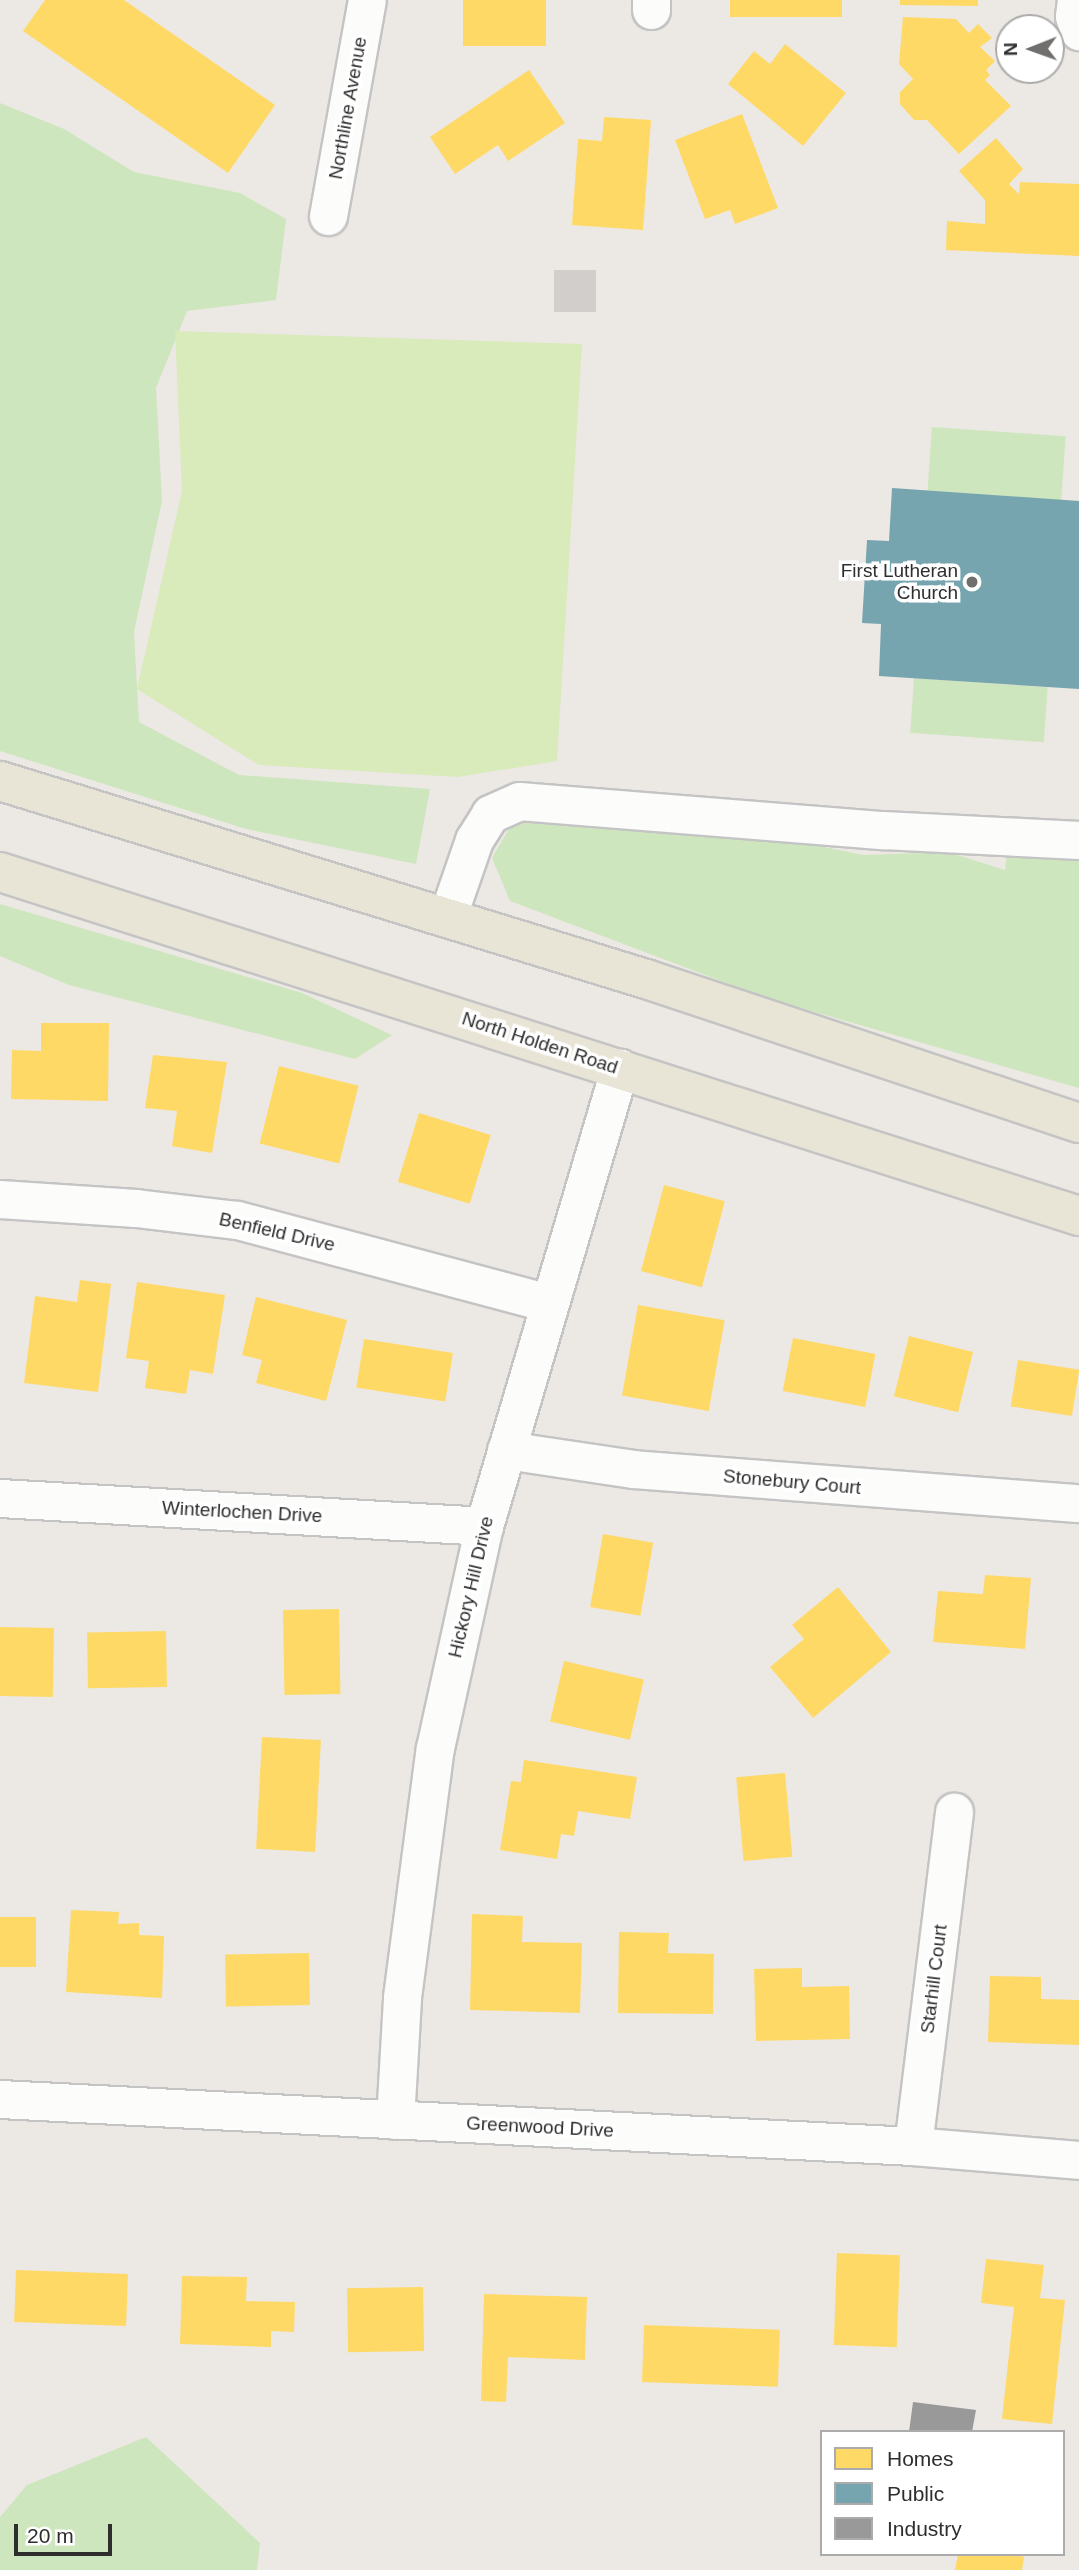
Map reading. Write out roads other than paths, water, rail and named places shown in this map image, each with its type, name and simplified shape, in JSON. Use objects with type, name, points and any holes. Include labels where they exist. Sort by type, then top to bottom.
[{"type":"main road","points":[[0,781],[646,979],[1079,1123]]},
{"type":"main road","name":"North Holden Road","points":[[0,872],[1079,1216]]},
{"type":"street","name":"Northline Avenue","points":[[328,216],[367,0]]},
{"type":"street","points":[[1076,0],[1074,16],[1079,31]]},
{"type":"street","points":[[447,918],[474,840],[491,814],[519,801],[883,830],[1079,840]]},
{"type":"street","name":"Hickory Hill Drive","points":[[395,2120],[402,1997],[435,1748],[484,1526],[548,1303],[620,1068]]},
{"type":"street","name":"Benfield Drive","points":[[0,1199],[136,1208],[237,1220],[548,1303]]},
{"type":"street","name":"Stonebury Court","points":[[506,1450],[633,1469],[1079,1503]]},
{"type":"street","name":"Winterlochen Drive","points":[[0,1498],[484,1526]]},
{"type":"street","name":"Starhill Court","points":[[913,2146],[954,1811]]},
{"type":"street","name":"Greenwood Drive","points":[[0,2099],[913,2146],[1079,2160]]},
{"type":"place","name":"First Lutheran Church","points":[[972,582]]}]
